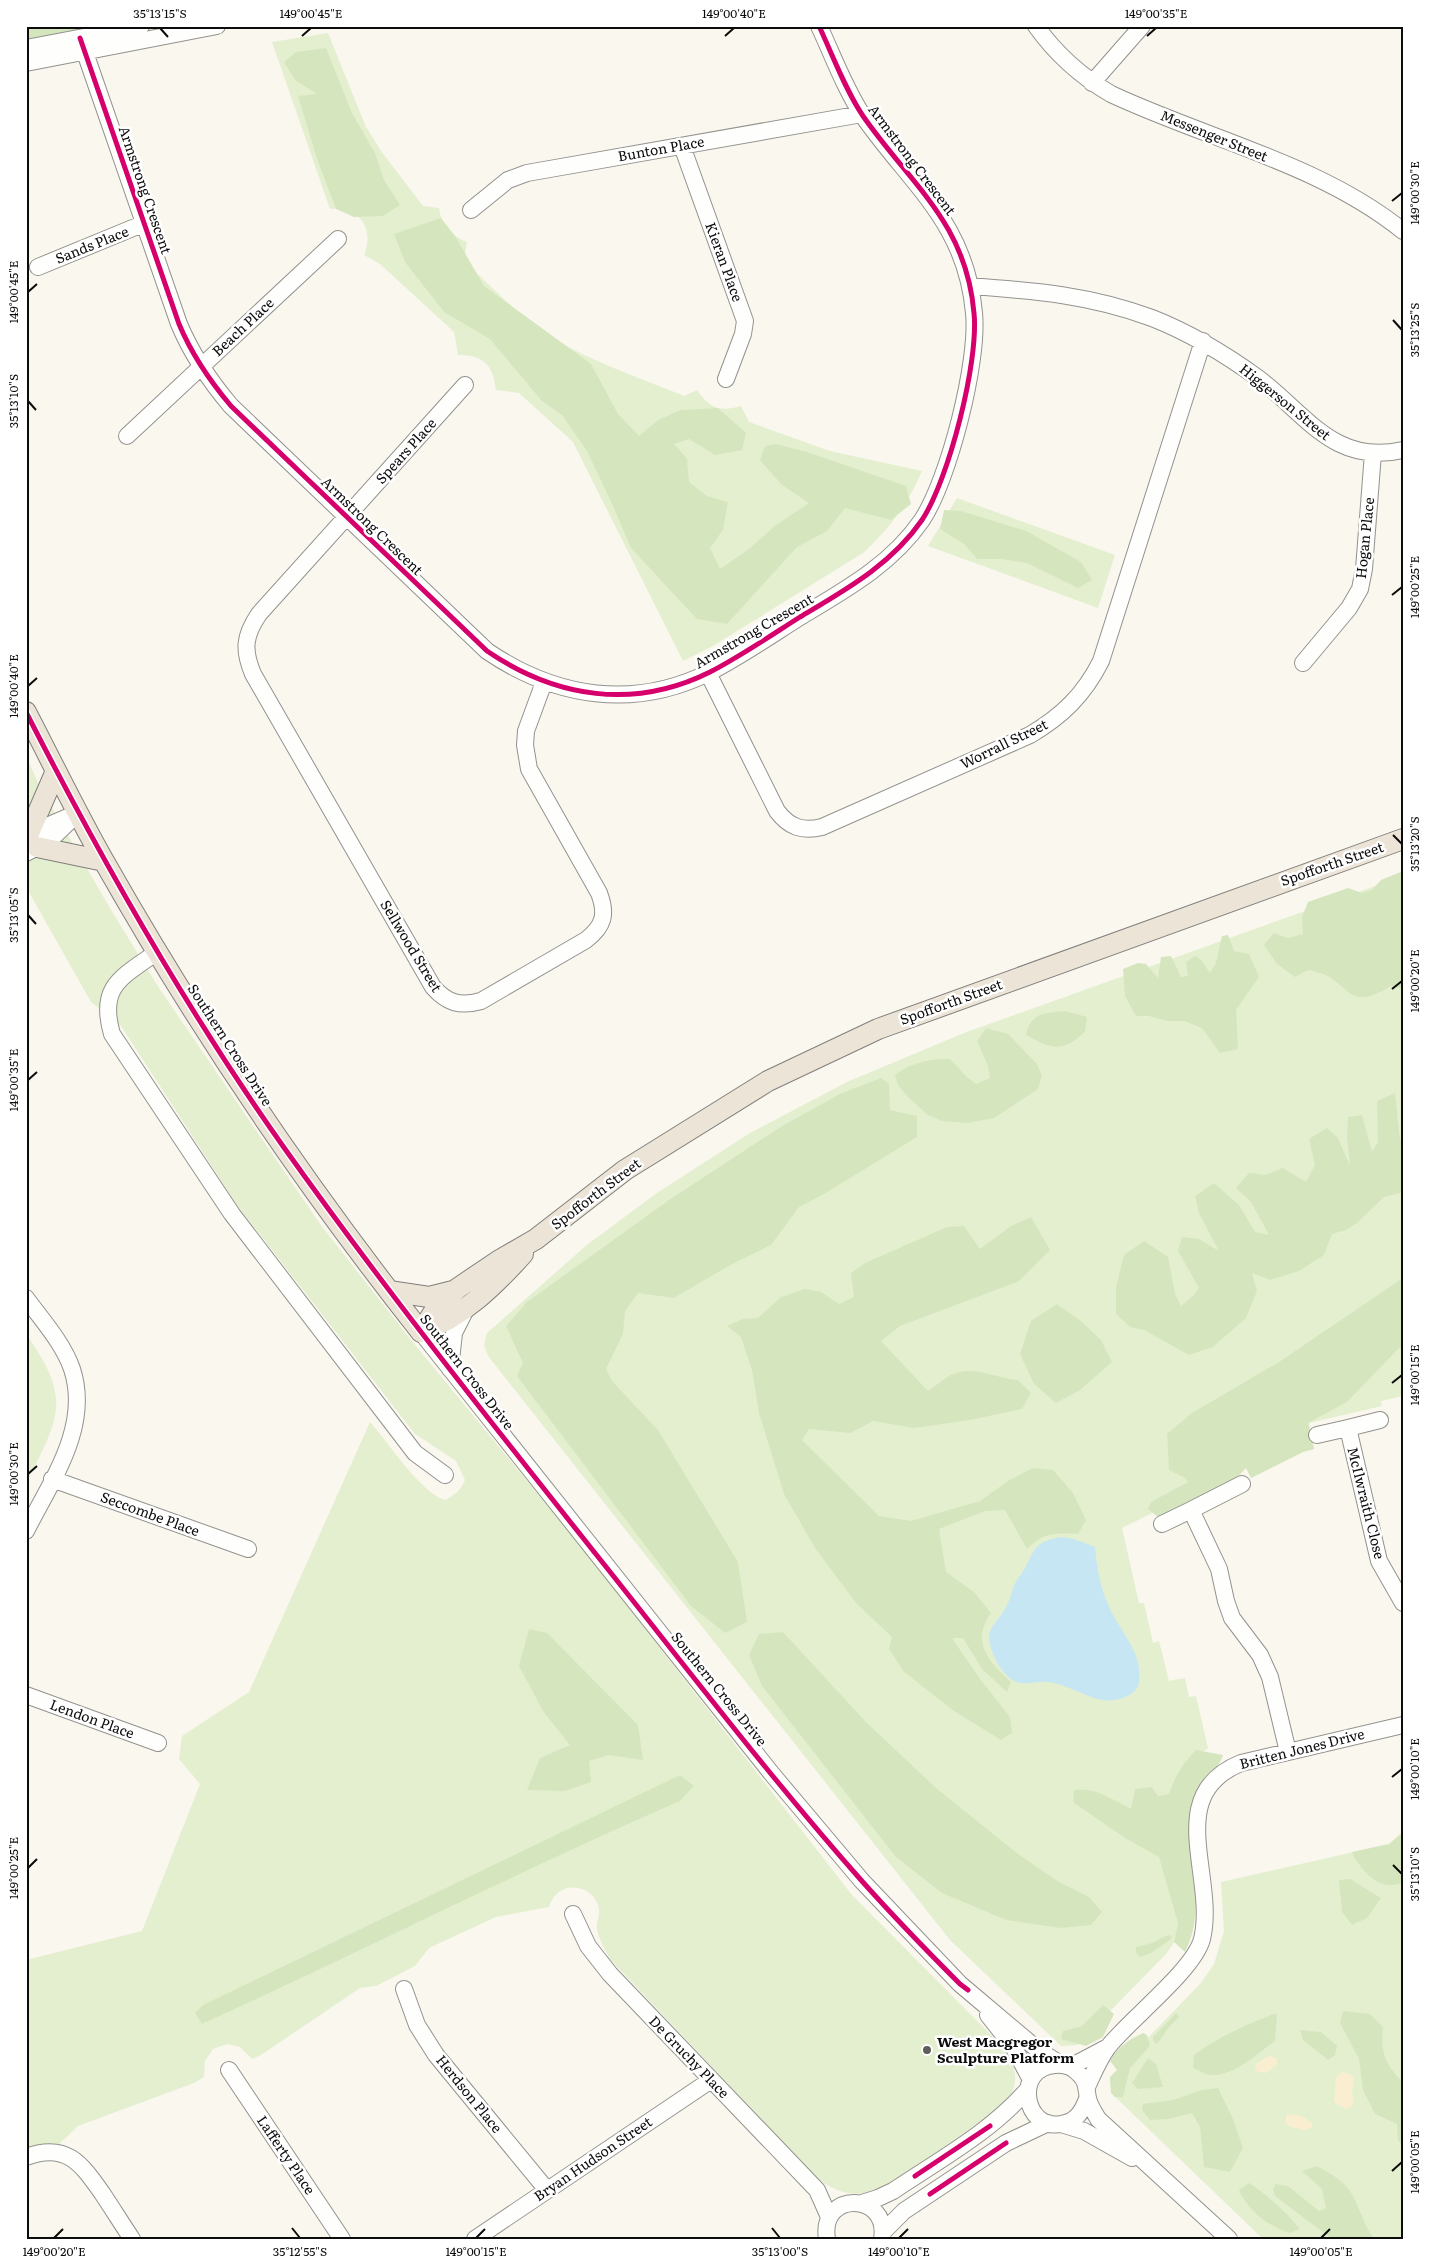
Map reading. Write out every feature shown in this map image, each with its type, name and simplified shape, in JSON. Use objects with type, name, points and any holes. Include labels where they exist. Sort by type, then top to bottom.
[{"type":"main road","name":"Southern Cross Drive","points":[[26,712],[104,861],[157,952],[215,1044],[283,1147],[421,1332]]},
{"type":"main road","points":[[56,771],[30,842],[104,861]]},
{"type":"main road","name":"Spofforth Street","points":[[421,1332],[437,1307],[458,1288],[498,1261],[536,1239],[625,1170],[760,1086],[878,1029],[1403,839]]},
{"type":"main road","name":"Spofforth Street","points":[[421,1332],[443,1323],[469,1305],[507,1271],[536,1239]]},
{"type":"main road","points":[[389,1291],[429,1297],[458,1288]]},
{"type":"street","points":[[26,63],[141,26]]},
{"type":"street","points":[[26,48],[83,45],[160,32],[217,26]]},
{"type":"street","name":"Armstrong Crescent","points":[[83,45],[180,324],[200,367],[231,406],[487,651],[524,674],[544,682],[582,692],[621,695],[665,688],[708,673],[856,583],[881,565],[903,543],[922,519],[936,493],[950,450],[970,373],[974,344],[971,286],[962,257],[946,223],[862,114],[819,26]]},
{"type":"street","name":"Messenger Street","points":[[1036,26],[1062,57],[1092,82],[1132,104],[1335,187],[1377,211],[1403,231]]},
{"type":"street","points":[[1092,82],[1142,26]]},
{"type":"street","name":"Bunton Place","points":[[471,210],[508,180],[527,173],[862,114]]},
{"type":"street","name":"Kieran Place","points":[[682,146],[745,321],[743,334],[726,379]]},
{"type":"street","name":"Sands Place","points":[[38,267],[145,223]]},
{"type":"street","name":"Beach Place","points":[[127,436],[338,239]]},
{"type":"street","name":"Higgerson Street","points":[[971,286],[1054,292],[1105,303],[1153,318],[1202,341],[1259,379],[1330,440],[1351,448],[1373,452],[1403,450]]},
{"type":"street","name":"Worrall Street","points":[[708,673],[777,811],[784,821],[796,828],[809,830],[822,827],[1030,735],[1052,722],[1083,692],[1101,661],[1202,341]]},
{"type":"street","name":"Spears Place","points":[[346,517],[465,385]]},
{"type":"street","name":"Hogan Place","points":[[1303,663],[1348,608],[1360,589],[1364,570],[1373,452]]},
{"type":"street","name":"Sellwood Street","points":[[346,517],[250,626],[246,642],[247,659],[253,674],[433,987],[442,998],[454,1004],[468,1005],[489,996],[586,940],[597,931],[603,919],[604,905],[599,892],[529,769],[525,745],[526,731],[544,682]]},
{"type":"street","points":[[30,842],[78,813]]},
{"type":"street","points":[[157,952],[125,975],[111,992],[107,1004],[112,1034],[250,1237],[415,1453],[445,1475]]},
{"type":"street","points":[[26,1298],[57,1341],[72,1368],[78,1396],[76,1422],[66,1451],[26,1531]]},
{"type":"street","points":[[450,1369],[454,1333],[469,1305]]},
{"type":"street","name":"Southern Cross Drive","points":[[421,1332],[815,1826],[862,1881],[946,1970],[968,1990],[1038,2049],[1065,2065]]},
{"type":"street","name":"McIlwraith Close","points":[[1317,1435],[1380,1420]]},
{"type":"street","name":"McIlwraith Close","points":[[1348,1428],[1379,1562],[1403,1603]]},
{"type":"street","name":"Seccombe Place","points":[[52,1479],[248,1550]]},
{"type":"street","points":[[1162,1524],[1242,1484]]},
{"type":"street","points":[[1191,1510],[1219,1569],[1232,1618],[1260,1656],[1270,1676],[1288,1752]]},
{"type":"street","name":"Lendon Place","points":[[26,1695],[158,1743]]},
{"type":"street","name":"Britten Jones Drive","points":[[1087,2093],[1108,2047],[1186,1966],[1201,1941],[1205,1922],[1197,1814],[1201,1797],[1210,1781],[1224,1769],[1241,1763],[1403,1725]]},
{"type":"street","name":"De Gruchy Place","points":[[573,1914],[588,1946],[610,1974],[817,2190],[845,2204]]},
{"type":"street","name":"Herdson Place","points":[[404,1989],[417,2025],[436,2055],[547,2190]]},
{"type":"street","name":"Southern Cross Drive","points":[[968,1990],[1014,2048],[1029,2084]]},
{"type":"street","name":"Britten Jones Drive","points":[[1065,2065],[1108,2047]]},
{"type":"street","points":[[827,2239],[826,2231],[829,2217],[839,2207],[845,2204],[862,2203],[892,2191],[990,2126],[1011,2109],[1038,2071],[1049,2065],[1065,2065],[1084,2079],[1087,2093],[1098,2119],[1229,2239]]},
{"type":"street","name":"Lafferty Place","points":[[229,2070],[342,2239]]},
{"type":"street","name":"Bryan Hudson Street","points":[[475,2239],[711,2080]]},
{"type":"street","points":[[1029,2084],[1028,2100],[1031,2110],[1038,2118],[1084,2131],[1158,2173]]},
{"type":"street","points":[[882,2236],[904,2211],[1006,2143],[1054,2124],[1073,2120],[1082,2111],[1087,2093]]},
{"type":"street","points":[[26,2157],[47,2152],[60,2152],[74,2159],[87,2171],[132,2239]]},
{"type":"street","name":"De Gruchy Place","points":[[817,2190],[829,2217]]},
{"type":"street","points":[[862,2203],[878,2214],[882,2223],[882,2236]]},
{"type":"green space","points":[[26,26],[92,26],[26,42]]},
{"type":"green space","points":[[328,33],[366,127],[381,151],[423,206],[439,208],[442,220],[448,229],[456,237],[467,242],[464,261],[513,308],[560,342],[594,360],[631,375],[684,396],[697,390],[711,405],[721,409],[741,406],[749,422],[830,451],[922,471],[904,505],[881,535],[863,553],[713,646],[683,661],[573,442],[519,393],[496,390],[490,368],[481,359],[467,355],[458,355],[454,332],[380,264],[364,255],[367,236],[366,228],[362,221],[349,211],[330,209],[272,42]]},
{"type":"green space","points":[[326,48],[352,113],[375,153],[384,180],[400,205],[383,216],[354,217],[336,209],[317,159],[298,96],[317,94],[295,80],[284,62],[296,52]]},
{"type":"green space","points":[[441,218],[455,236],[484,286],[591,364],[618,414],[639,436],[658,420],[681,410],[718,408],[746,433],[742,450],[715,455],[689,439],[674,444],[687,459],[689,482],[707,496],[728,502],[723,530],[710,548],[720,569],[749,549],[776,525],[809,503],[782,485],[760,460],[765,446],[776,444],[807,452],[906,486],[911,504],[891,520],[845,508],[827,531],[797,547],[727,624],[697,619],[631,548],[587,451],[562,415],[542,401],[490,339],[444,312],[405,262],[394,234]]},
{"type":"green space","points":[[957,498],[1115,555],[1098,608],[928,546]]},
{"type":"green space","points":[[944,510],[961,511],[1026,531],[1081,562],[1092,580],[1078,588],[1027,563],[1001,559],[977,559],[964,544],[940,529]]},
{"type":"green space","points":[[26,756],[39,785],[111,910],[159,988],[320,1224],[411,1340],[579,1544],[852,1895],[1008,2052],[1015,2072],[1015,2083],[1008,2102],[883,2190],[856,2194],[849,2193],[833,2188],[817,2178],[609,1958],[597,1929],[598,1904],[588,1892],[573,1887],[563,1889],[558,1893],[553,1898],[549,1907],[496,1917],[429,1948],[415,1966],[376,1986],[360,1988],[261,2055],[252,2059],[240,2047],[227,2044],[213,2049],[205,2061],[204,2077],[194,2083],[78,2126],[58,2145],[41,2144],[26,2149],[26,1960],[142,1931],[200,1784],[179,1759],[182,1736],[249,1692],[370,1422],[405,1466],[436,1496],[445,1500],[459,1490],[465,1480],[456,1461],[415,1434],[237,1205],[121,1026],[91,1002],[26,887]]},
{"type":"green space","points":[[1403,871],[1403,989],[1391,986],[1376,994],[1365,997],[1356,996],[1349,993],[1336,981],[1315,971],[1309,970],[1295,977],[1277,964],[1264,945],[1274,933],[1288,938],[1303,934],[1302,917],[1308,902],[1348,888],[1362,893],[1372,890],[1381,880]]},
{"type":"green space","points":[[1403,876],[1403,1396],[1381,1401],[1382,1406],[1309,1423],[1314,1449],[1303,1452],[1251,1478],[1246,1467],[1122,1528],[1139,1603],[1144,1603],[1153,1643],[1159,1641],[1169,1681],[1185,1678],[1189,1697],[1196,1696],[1208,1748],[1193,1760],[1178,1924],[1174,1942],[1167,1953],[1077,2045],[1061,2046],[950,1940],[488,1356],[484,1345],[487,1333],[588,1244],[657,1193],[750,1133],[847,1082],[964,1033]]},
{"type":"green space","points":[[1228,935],[1234,951],[1249,954],[1259,977],[1236,1010],[1238,1049],[1220,1053],[1202,1028],[1184,1021],[1167,1021],[1149,1016],[1136,1016],[1125,996],[1123,969],[1138,963],[1146,964],[1158,978],[1161,957],[1171,956],[1181,977],[1188,976],[1186,962],[1195,956],[1201,960],[1210,973],[1216,963],[1222,936]]},
{"type":"green space","points":[[1065,1011],[1087,1017],[1085,1032],[1077,1039],[1063,1046],[1056,1047],[1026,1035],[1031,1022],[1035,1018],[1045,1014]]},
{"type":"green space","points":[[986,1028],[1008,1034],[1036,1063],[1042,1075],[1038,1089],[994,1118],[968,1123],[942,1121],[928,1115],[898,1085],[895,1075],[914,1064],[935,1059],[950,1059],[976,1084],[990,1078],[988,1066],[977,1041]]},
{"type":"green space","points":[[881,1078],[889,1084],[890,1110],[917,1116],[917,1137],[824,1194],[799,1207],[771,1245],[732,1264],[674,1298],[638,1293],[625,1311],[623,1334],[606,1369],[612,1381],[658,1430],[738,1562],[747,1622],[725,1633],[691,1606],[517,1376],[523,1363],[506,1326],[527,1302],[669,1200],[782,1126],[840,1094]]},
{"type":"green space","points":[[1395,1093],[1400,1140],[1403,1137],[1403,1192],[1384,1197],[1357,1223],[1346,1230],[1332,1234],[1324,1255],[1299,1271],[1270,1280],[1252,1273],[1257,1291],[1246,1318],[1213,1347],[1189,1355],[1144,1330],[1130,1327],[1116,1314],[1116,1287],[1124,1255],[1144,1241],[1168,1257],[1175,1294],[1181,1306],[1199,1288],[1178,1251],[1182,1237],[1199,1239],[1219,1251],[1199,1213],[1195,1196],[1214,1183],[1239,1205],[1255,1232],[1269,1235],[1251,1202],[1236,1188],[1249,1173],[1266,1175],[1283,1168],[1306,1182],[1315,1165],[1309,1139],[1327,1128],[1338,1138],[1350,1166],[1347,1136],[1348,1117],[1362,1115],[1372,1152],[1378,1142],[1377,1101]]},
{"type":"green space","points":[[1031,1217],[1050,1250],[1019,1281],[900,1326],[881,1341],[928,1391],[959,1372],[976,1371],[1018,1380],[1031,1393],[1022,1409],[970,1420],[914,1428],[873,1421],[850,1433],[809,1429],[802,1440],[879,1516],[911,1521],[980,1501],[1008,1481],[1033,1468],[1053,1470],[1073,1493],[1086,1520],[1078,1534],[1050,1535],[1039,1539],[1027,1549],[1005,1510],[985,1511],[939,1529],[946,1572],[974,1592],[991,1613],[985,1623],[982,1642],[989,1659],[1011,1682],[1007,1692],[982,1669],[963,1638],[952,1638],[980,1679],[1010,1717],[1012,1733],[1001,1740],[954,1711],[904,1672],[889,1649],[892,1637],[856,1603],[815,1548],[784,1494],[759,1413],[752,1370],[741,1337],[727,1326],[743,1319],[758,1318],[781,1297],[805,1289],[821,1292],[839,1304],[854,1297],[851,1273],[865,1263],[947,1227],[964,1226],[980,1249],[1011,1226]]},
{"type":"green space","points":[[1403,1278],[1403,1350],[1399,1348],[1347,1402],[1308,1423],[1314,1449],[1303,1452],[1251,1478],[1246,1468],[1230,1485],[1158,1517],[1148,1509],[1151,1502],[1188,1482],[1185,1478],[1169,1470],[1167,1434],[1192,1413],[1279,1362]]},
{"type":"green space","points":[[1057,1304],[1081,1321],[1101,1340],[1112,1362],[1080,1390],[1056,1403],[1034,1384],[1020,1354],[1031,1321]]},
{"type":"green space","points":[[26,1334],[41,1357],[50,1376],[55,1393],[56,1409],[47,1442],[26,1484]]},
{"type":"green space","points":[[529,1629],[547,1633],[638,1725],[643,1760],[609,1755],[589,1761],[591,1782],[565,1791],[527,1790],[540,1758],[570,1745],[543,1711],[519,1666]]},
{"type":"green space","points":[[783,1632],[865,1721],[936,1788],[1018,1854],[1059,1882],[1089,1897],[1102,1912],[1091,1925],[1061,1928],[1006,1920],[942,1893],[896,1857],[762,1686],[749,1655],[759,1634]]},
{"type":"green space","points":[[1196,1750],[1223,1755],[1218,1765],[1200,1785],[1190,1811],[1191,1849],[1196,1901],[1192,1935],[1185,1952],[1174,1942],[1178,1923],[1159,1857],[1125,1838],[1073,1802],[1074,1790],[1096,1792],[1131,1809],[1135,1789],[1152,1787],[1158,1796],[1169,1794],[1180,1770]]},
{"type":"green space","points":[[680,1775],[694,1786],[680,1801],[560,1855],[202,2024],[195,2013],[203,2005]]},
{"type":"green space","points":[[1403,1832],[1403,2239],[1263,2239],[1111,2093],[1110,2077],[1201,1983],[1214,1964],[1224,1931],[1221,1882],[1389,1844]]},
{"type":"green space","points":[[1403,1832],[1403,1882],[1395,1885],[1379,1883],[1366,1873],[1352,1852],[1389,1844]]},
{"type":"green space","points":[[1350,1879],[1381,1898],[1367,1918],[1352,1925],[1342,1912],[1339,1880]]},
{"type":"green space","points":[[1168,1935],[1172,1936],[1171,1939],[1151,1953],[1140,1957],[1136,1953],[1136,1947],[1152,1943]]},
{"type":"green space","points":[[1103,2005],[1114,2014],[1103,2037],[1086,2046],[1061,2039],[1063,2031],[1082,2026]]},
{"type":"green space","points":[[1343,2011],[1370,2014],[1383,2027],[1382,2043],[1385,2057],[1392,2070],[1403,2082],[1403,2146],[1398,2140],[1397,2124],[1375,2114],[1363,2090],[1359,2059],[1340,2023]]},
{"type":"green space","points":[[1176,2013],[1179,2017],[1157,2044],[1153,2041],[1153,2037]]},
{"type":"green space","points":[[1277,2013],[1275,2041],[1245,2063],[1229,2072],[1210,2075],[1193,2068],[1194,2055],[1204,2048],[1234,2031]]},
{"type":"green space","points":[[1300,2030],[1321,2032],[1337,2046],[1335,2055],[1328,2060],[1303,2040]]},
{"type":"green space","points":[[1143,2033],[1147,2035],[1150,2046],[1130,2068],[1123,2097],[1115,2097],[1111,2093],[1110,2077],[1117,2070],[1110,2061],[1124,2044]]},
{"type":"green space","points":[[1148,2058],[1156,2064],[1163,2087],[1138,2089],[1132,2083]]},
{"type":"green space","points":[[1218,2088],[1233,2119],[1243,2148],[1230,2172],[1204,2167],[1200,2127],[1192,2113],[1169,2119],[1150,2120],[1142,2110],[1143,2104],[1173,2100],[1202,2090]]},
{"type":"green space","points":[[1317,2166],[1338,2179],[1349,2190],[1366,2226],[1375,2239],[1332,2239],[1275,2196],[1273,2190],[1275,2184],[1288,2186],[1319,2211],[1326,2208],[1322,2189],[1302,2171]]},
{"type":"green space","points":[[1249,2183],[1276,2204],[1300,2229],[1290,2233],[1274,2227],[1253,2211],[1239,2190]]},
{"type":"sand","points":[[1269,2056],[1277,2058],[1277,2064],[1266,2073],[1258,2072],[1255,2068],[1256,2064]]},
{"type":"sand","points":[[1342,2072],[1352,2075],[1354,2079],[1352,2091],[1354,2104],[1346,2109],[1334,2101],[1336,2078]]},
{"type":"sand","points":[[1287,2114],[1302,2116],[1312,2123],[1312,2128],[1304,2130],[1288,2126],[1285,2121]]},
{"type":"water","points":[[1061,1537],[1074,1539],[1095,1547],[1102,1589],[1112,1613],[1131,1645],[1138,1662],[1139,1682],[1130,1695],[1119,1699],[1102,1700],[1055,1683],[1022,1683],[1014,1681],[1008,1677],[996,1661],[989,1640],[991,1629],[1009,1602],[1015,1584],[1037,1547],[1046,1541]]},
{"type":"cycle path","points":[[80,38],[179,324],[215,387],[231,406],[487,651],[513,667],[540,679],[568,688],[596,693],[624,694],[653,691],[681,684],[710,672],[744,653],[866,575],[896,550],[922,520],[932,501],[952,449],[972,360],[974,313],[969,281],[960,254],[948,229],[933,206],[863,116],[845,84],[819,26]]},
{"type":"cycle path","points":[[26,712],[85,825],[180,990],[249,1097],[322,1201],[477,1404],[759,1759],[826,1840],[897,1920],[968,1990]]},
{"type":"cycle path","points":[[915,2176],[990,2126]]},
{"type":"cycle path","points":[[930,2194],[1006,2143]]},
{"type":"place","name":"West Macgregor Sculpture Platform","points":[[927,2050]]}]
